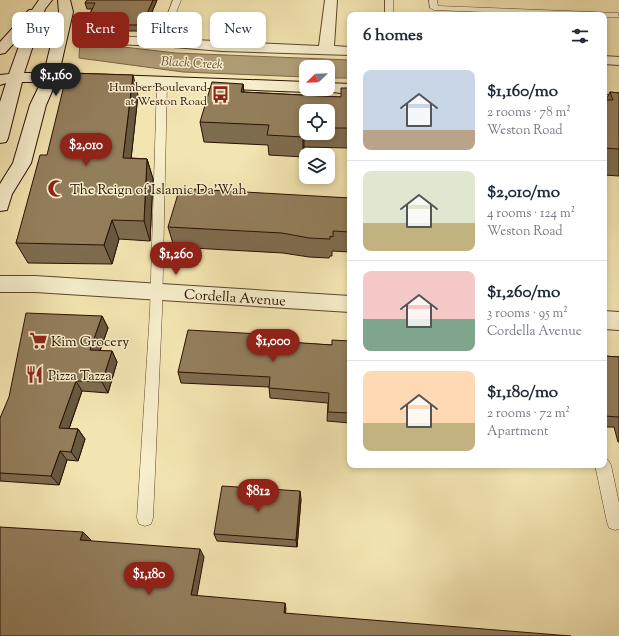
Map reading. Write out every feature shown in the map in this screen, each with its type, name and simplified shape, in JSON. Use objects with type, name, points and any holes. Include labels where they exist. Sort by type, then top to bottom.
[{"type":"street","points":[[1,194],[22,163],[38,105],[50,78],[66,12],[64,0]]},
{"type":"street","points":[[326,51],[331,0]]},
{"type":"street","points":[[0,50],[42,4]]},
{"type":"street","points":[[0,138],[6,96],[16,77],[42,4]]},
{"type":"street","points":[[202,45],[347,51]]},
{"type":"street","points":[[607,60],[619,60]]},
{"type":"street","points":[[16,77],[30,86],[34,91],[38,105]]},
{"type":"street","points":[[0,80],[16,77],[299,87]]},
{"type":"street","points":[[6,96],[50,78]]},
{"type":"street","points":[[335,88],[347,89]]},
{"type":"street","points":[[607,100],[619,100]]},
{"type":"street","name":"Cordella Avenue","points":[[0,284],[35,284],[347,304]]},
{"type":"street","points":[[607,320],[619,321]]},
{"type":"lane","points":[[172,12],[177,0]]},
{"type":"lane","points":[[389,0],[389,12]]},
{"type":"lane","points":[[433,0],[434,8],[442,12]]},
{"type":"lane","points":[[607,14],[618,14]]},
{"type":"lane","points":[[145,518],[157,292],[162,82]]},
{"type":"lane","points":[[604,468],[615,522]]},
{"type":"water","name":"Black Creek","points":[[80,48],[129,48],[176,53],[347,60],[347,78],[335,78],[335,60],[299,60],[299,77],[183,72],[79,58]]},
{"type":"building","points":[[87,0],[153,0],[148,12],[137,12],[137,25],[129,25],[129,12],[91,12],[95,3],[85,3]]},
{"type":"building","points":[[67,73],[133,75],[123,158],[147,159],[144,221],[112,220],[104,245],[16,243],[40,155],[47,155]]},
{"type":"building","points":[[212,82],[243,84],[241,92],[299,96],[341,97],[341,88],[347,88],[347,128],[335,128],[335,104],[299,104],[299,137],[267,135],[269,125],[200,122]]},
{"type":"building","points":[[610,92],[619,93],[619,149],[607,148],[607,100],[613,100]]},
{"type":"building","points":[[192,189],[347,198],[347,232],[333,231],[333,237],[330,236],[330,239],[309,238],[282,233],[168,227],[178,194],[190,194]]},
{"type":"building","points":[[26,313],[102,316],[90,350],[112,351],[102,382],[76,381],[59,428],[78,429],[71,452],[60,451],[51,476],[0,473],[0,418],[9,397]]},
{"type":"building","points":[[188,330],[260,334],[259,340],[332,345],[332,340],[347,341],[347,413],[328,412],[329,393],[269,388],[270,377],[178,372]]},
{"type":"building","points":[[607,356],[619,357],[619,417],[607,416]]},
{"type":"building","points":[[222,486],[300,491],[296,540],[214,534]]},
{"type":"building","points":[[0,527],[83,532],[80,540],[200,549],[191,595],[285,603],[284,613],[571,636],[0,636]]},
{"type":"place","name":"Humber Boulevard at Weston Road","points":[[220,94]]},
{"type":"place","name":"The Reign of Islamic Da'Wah","points":[[57,189]]},
{"type":"place","name":"Kim Grocery","points":[[38,341]]},
{"type":"place","name":"Pizza Tazza","points":[[35,375]]}]
